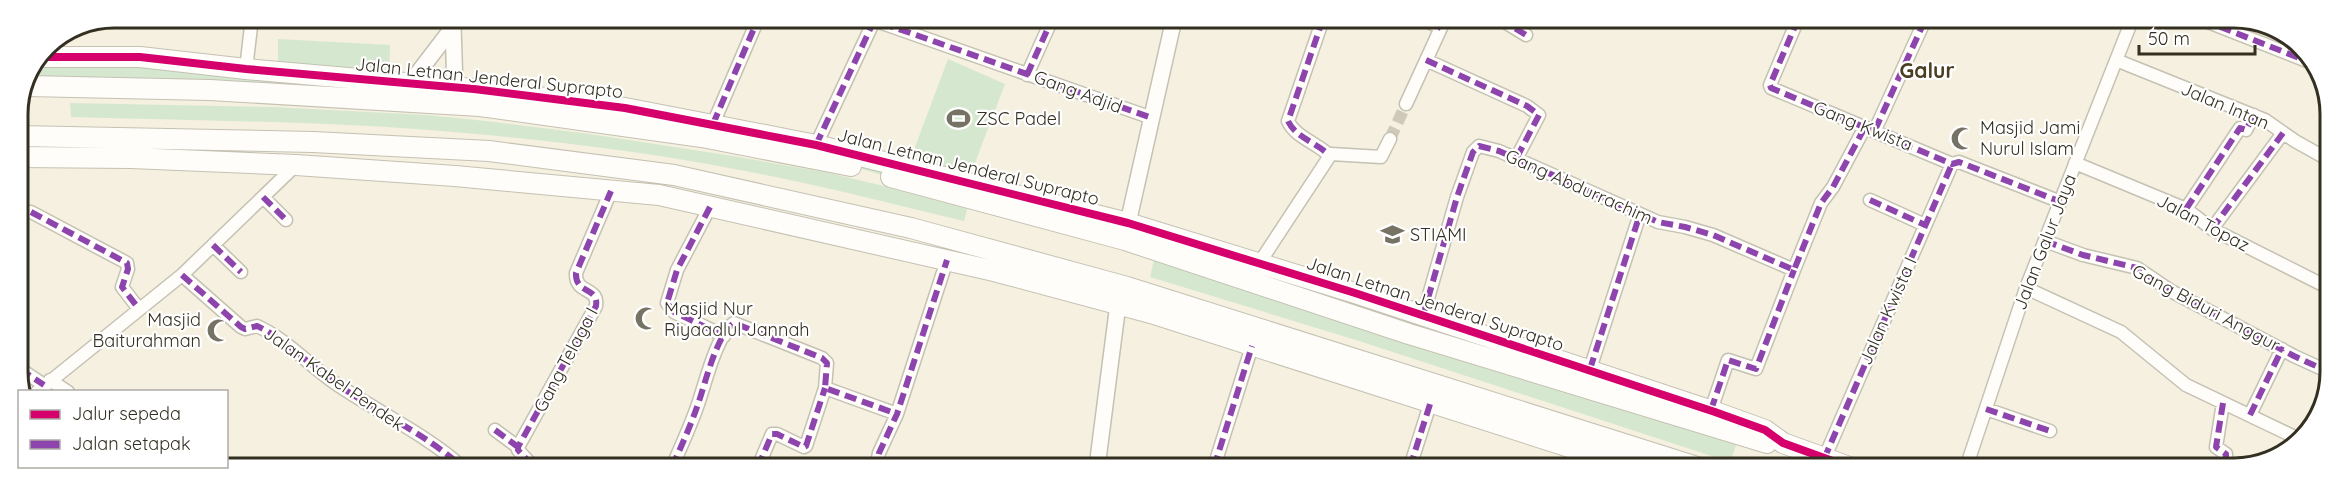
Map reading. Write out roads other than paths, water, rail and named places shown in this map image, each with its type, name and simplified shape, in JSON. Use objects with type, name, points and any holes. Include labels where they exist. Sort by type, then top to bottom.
[{"type":"main road","name":"Jalan Letnan Jenderal Suprapto","points":[[51,57],[140,57],[246,69],[455,87],[557,99],[713,124],[816,145],[1125,240],[1409,334],[1562,379],[1761,442],[1783,443]]},
{"type":"main road","name":"Jalan Letnan Jenderal Suprapto","points":[[33,86],[210,90],[480,106],[702,137],[854,166],[1128,224],[1590,369],[1765,430],[1783,443],[1819,457]]},
{"type":"main road","points":[[557,99],[569,117]]},
{"type":"main road","points":[[28,136],[314,142],[489,151],[674,175],[911,228],[1127,287],[1665,457]]},
{"type":"main road","points":[[430,148],[455,176]]},
{"type":"main road","points":[[28,156],[296,165],[455,176],[659,195],[994,271],[1118,304],[1602,457]]},
{"type":"main road","points":[[994,271],[1011,254]]},
{"type":"street","points":[[246,69],[251,28]]},
{"type":"street","points":[[411,82],[452,28]]},
{"type":"street","points":[[455,87],[457,28]]},
{"type":"street","points":[[713,124],[754,28]]},
{"type":"street","points":[[816,145],[873,28]]},
{"type":"street","points":[[896,28],[1026,75]]},
{"type":"street","name":"Gang Adjid","points":[[1048,28],[1026,75],[1152,118]]},
{"type":"street","points":[[1128,224],[1172,28]]},
{"type":"street","points":[[1320,28],[1288,121],[1294,131],[1321,147],[1329,155]]},
{"type":"street","points":[[1406,104],[1441,28]]},
{"type":"street","points":[[1515,28],[1526,35]]},
{"type":"street","name":"Gang Kwista","points":[[1794,28],[1770,85],[1773,89],[1952,164],[1959,162],[2061,202]]},
{"type":"street","points":[[1711,410],[1728,360],[1756,369],[1821,203],[1870,129],[1921,28]]},
{"type":"street","name":"Jalan Galur Jaya","points":[[1970,457],[2026,288],[2127,28]]},
{"type":"street","points":[[2224,28],[2298,57]]},
{"type":"street","points":[[1426,60],[1527,106],[1539,116],[1516,159]]},
{"type":"street","name":"Jalan Intan","points":[[2116,60],[2254,115],[2320,155]]},
{"type":"street","points":[[2186,209],[2240,128],[2246,130],[2254,115]]},
{"type":"street","points":[[2212,229],[2283,132]]},
{"type":"street","points":[[1258,265],[1329,155],[1336,153],[1381,158],[1390,139]]},
{"type":"street","name":"Gang Abdurrachim","points":[[1424,316],[1473,152],[1482,146],[1658,222],[1713,235],[1794,270]]},
{"type":"street","name":"Jalan Topaz","points":[[2075,163],[2186,209],[2212,229],[2320,283]]},
{"type":"street","name":"Jalan Kwista I","points":[[1825,457],[1952,164]]},
{"type":"street","points":[[44,386],[182,275],[296,165]]},
{"type":"street","name":"Gang Telaga I","points":[[518,447],[596,306],[595,295],[580,287],[576,280],[576,273],[611,191]]},
{"type":"street","points":[[263,196],[286,220]]},
{"type":"street","points":[[1870,200],[1925,225]]},
{"type":"street","points":[[710,207],[680,263],[667,303],[674,312],[724,336]]},
{"type":"street","points":[[31,212],[127,263],[128,268],[122,287],[139,309]]},
{"type":"street","points":[[1590,369],[1640,214]]},
{"type":"street","name":"Gang Biduri Anggur","points":[[2045,241],[2083,255],[2137,268],[2171,291],[2320,368]]},
{"type":"street","points":[[213,245],[241,272]]},
{"type":"street","points":[[878,458],[897,414],[947,260]]},
{"type":"street","name":"Jalan Kabel Pendek","points":[[182,275],[242,327],[245,329],[257,326],[270,333],[334,382],[450,458]]},
{"type":"street","points":[[2026,288],[2115,329],[2180,381],[2292,435]]},
{"type":"street","points":[[1097,458],[1118,304]]},
{"type":"street","points":[[676,458],[724,336],[731,325],[737,322],[825,360],[827,363],[825,388],[806,446],[772,434],[762,458]]},
{"type":"street","points":[[1217,457],[1252,346]]},
{"type":"street","points":[[2250,415],[2282,349]]},
{"type":"street","points":[[28,375],[44,386],[60,390]]},
{"type":"street","points":[[825,388],[897,414]]},
{"type":"street","points":[[1413,457],[1431,402]]},
{"type":"street","points":[[2223,402],[2216,447],[2226,454],[2226,457]]},
{"type":"street","points":[[1986,409],[2050,431]]},
{"type":"street","points":[[495,430],[518,447],[525,458]]},
{"type":"tunnel","points":[[1390,139],[1406,104]]},
{"type":"place","name":"ZSC Padel","points":[[958,119]]},
{"type":"place","name":"Masjid Jami Nurul Islam","points":[[1962,138]]},
{"type":"place","name":"STIAMI","points":[[1392,235]]},
{"type":"place","name":"Masjid Nur Riyaadlul Jannah","points":[[646,319]]},
{"type":"place","name":"Masjid Baiturahman","points":[[219,330]]},
{"type":"district","name":"Galur","points":[[1927,71]]}]
